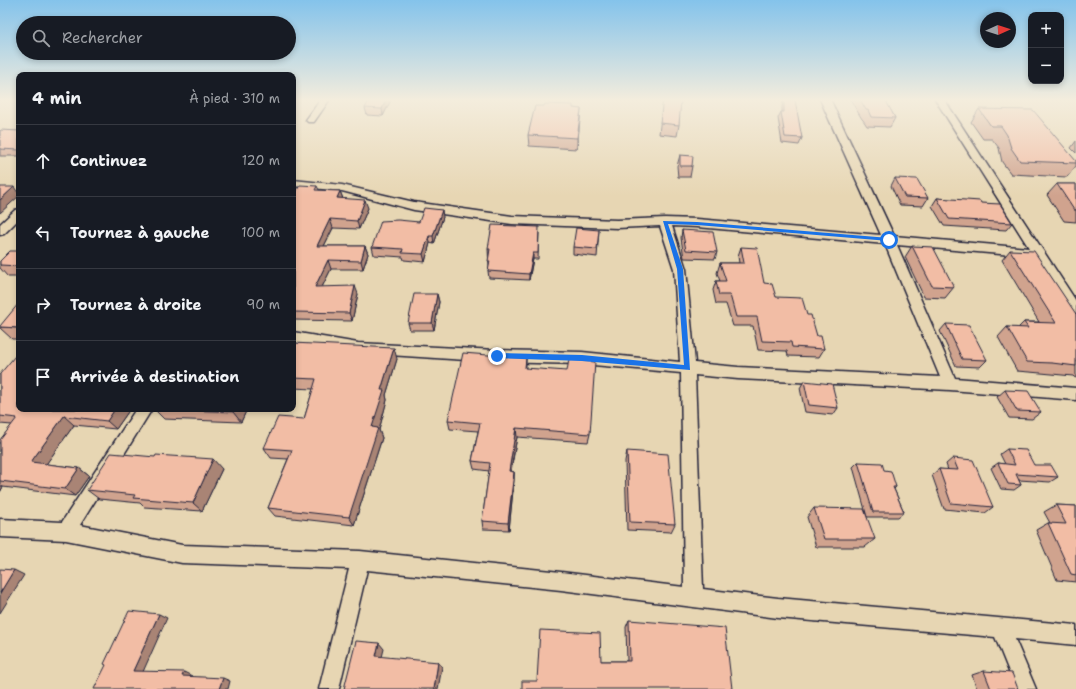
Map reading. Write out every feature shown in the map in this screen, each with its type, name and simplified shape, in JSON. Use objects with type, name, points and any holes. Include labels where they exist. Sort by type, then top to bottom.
[{"type":"street","points":[[839,131],[889,240],[950,384]]},
{"type":"street","points":[[960,131],[1076,311]]},
{"type":"street","points":[[296,184],[342,188],[414,206],[512,220],[617,224],[665,222],[697,224],[1038,253]]},
{"type":"street","points":[[0,231],[16,216]]},
{"type":"street","points":[[665,222],[680,269],[688,368],[694,597]]},
{"type":"street","points":[[296,337],[358,348],[497,356],[582,358],[738,373],[950,384],[1076,394]]},
{"type":"street","points":[[66,531],[142,412]]},
{"type":"street","points":[[0,528],[66,531],[182,554],[360,560],[561,580],[778,608],[1076,635]]},
{"type":"street","points":[[329,689],[360,560]]},
{"type":"street","points":[[1001,628],[1026,689]]},
{"type":"building","points":[[0,131],[16,131],[16,150],[0,149]]},
{"type":"building","points":[[529,131],[578,131],[577,138],[528,135]]},
{"type":"building","points":[[784,131],[801,131],[802,138],[785,137]]},
{"type":"building","points":[[1004,131],[1051,131],[1076,161],[1076,163],[1020,161],[1011,148]]},
{"type":"building","points":[[680,155],[693,156],[692,166],[680,166]]},
{"type":"building","points":[[895,178],[917,179],[928,198],[905,197]]},
{"type":"building","points":[[1057,184],[1076,184],[1076,210],[1074,210]]},
{"type":"building","points":[[300,185],[317,186],[315,190],[340,191],[337,198],[365,200],[357,221],[330,219],[317,246],[365,246],[361,261],[328,260],[315,287],[355,286],[349,313],[296,312],[296,192]]},
{"type":"building","points":[[0,187],[14,187],[0,200]]},
{"type":"building","points":[[937,198],[1000,204],[1012,223],[949,219]]},
{"type":"building","points":[[424,208],[442,210],[433,236],[429,236],[423,254],[402,253],[403,249],[372,247],[381,221],[398,220],[419,222]]},
{"type":"building","points":[[492,225],[539,227],[538,253],[533,253],[529,274],[488,271],[490,249],[488,249]]},
{"type":"building","points":[[576,228],[599,230],[597,249],[573,247]]},
{"type":"building","points":[[682,230],[713,232],[717,252],[686,250]]},
{"type":"building","points":[[912,246],[933,247],[954,287],[932,286]]},
{"type":"building","points":[[741,247],[757,248],[764,283],[772,284],[776,297],[802,298],[807,315],[811,315],[817,336],[821,336],[824,349],[792,347],[791,342],[762,341],[757,317],[736,317],[730,295],[719,295],[716,281],[726,281],[720,263],[744,263]]},
{"type":"building","points":[[1010,250],[1034,251],[1076,314],[1076,366],[1027,362],[1007,327],[1028,328],[1024,322],[1056,323]]},
{"type":"building","points":[[10,251],[16,251],[16,266],[0,265],[0,261]]},
{"type":"building","points":[[414,294],[437,294],[432,323],[408,323]]},
{"type":"building","points":[[16,307],[16,328],[0,326]]},
{"type":"building","points":[[946,324],[969,325],[987,360],[962,359]]},
{"type":"building","points":[[296,343],[394,348],[381,390],[384,390],[372,427],[378,428],[349,517],[268,508],[292,450],[264,448],[278,417],[304,419],[316,379],[296,378]]},
{"type":"building","points":[[463,353],[526,358],[525,368],[567,371],[569,359],[595,362],[590,434],[516,428],[509,471],[514,472],[508,523],[482,521],[490,463],[472,461],[480,423],[448,420]]},
{"type":"building","points":[[16,356],[16,412],[113,412],[107,421],[64,416],[31,462],[79,468],[65,489],[0,481],[0,440],[17,418],[0,416],[0,374]]},
{"type":"building","points":[[804,381],[832,384],[838,408],[809,405]]},
{"type":"building","points":[[1005,390],[1028,391],[1041,412],[1017,411]]},
{"type":"building","points":[[1007,449],[1026,450],[1034,465],[1051,465],[1058,477],[1016,474],[1021,485],[1008,484],[998,463],[1015,465]]},
{"type":"building","points":[[627,451],[668,454],[675,524],[630,522]]},
{"type":"building","points":[[111,453],[155,457],[156,455],[213,459],[193,503],[133,498],[135,495],[87,490]]},
{"type":"building","points":[[953,458],[973,460],[993,507],[951,503],[939,469],[958,470]]},
{"type":"building","points":[[858,462],[882,463],[884,470],[891,471],[896,487],[893,487],[904,512],[873,512]]},
{"type":"building","points":[[1056,505],[1076,506],[1076,575],[1071,574],[1048,523],[1066,524]]},
{"type":"building","points":[[814,508],[864,509],[875,539],[824,539]]},
{"type":"building","points":[[0,569],[14,570],[0,593]]},
{"type":"building","points":[[129,611],[159,614],[133,671],[184,672],[182,676],[223,678],[219,689],[94,689]]},
{"type":"building","points":[[629,620],[725,628],[732,689],[522,689],[522,681],[537,681],[540,630],[600,633],[601,661],[630,661]]},
{"type":"building","points":[[356,641],[379,643],[376,656],[438,662],[434,689],[344,689]]},
{"type":"building","points":[[984,671],[1012,673],[1018,689],[991,689]]},
{"type":"route","points":[[497,356],[582,358],[688,368],[680,269],[665,222],[889,240]]}]
